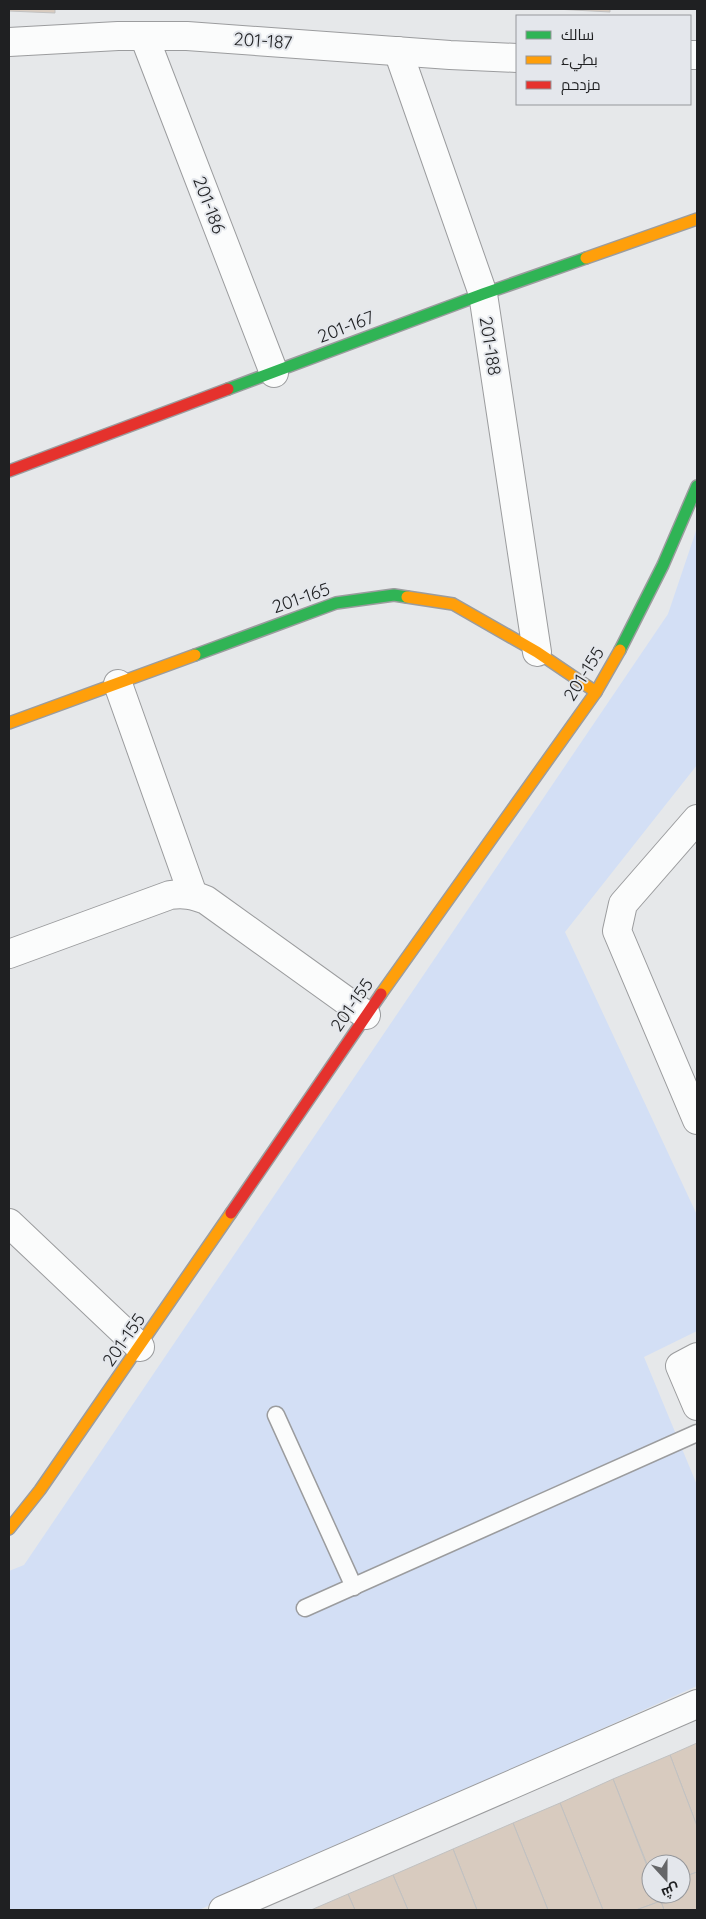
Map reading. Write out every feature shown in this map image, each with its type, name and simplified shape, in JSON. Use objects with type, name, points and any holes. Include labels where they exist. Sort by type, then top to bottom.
[{"type":"street","name":"201-186","points":[[144,36],[274,373]]},
{"type":"street","name":"201-187","points":[[9,42],[187,36],[516,58]]},
{"type":"street","name":"201-188","points":[[398,51],[483,294],[537,652]]},
{"type":"street","name":"201-167","points":[[9,471],[483,294],[697,219]]},
{"type":"street","name":"201-155","points":[[9,1529],[22,1515],[140,1348],[366,1015],[596,692],[655,584],[697,486]]},
{"type":"street","name":"201-165","points":[[9,723],[336,603],[394,595],[453,604],[537,652],[596,692]]},
{"type":"street","points":[[118,684],[194,895]]},
{"type":"street","points":[[697,819],[623,904],[617,931],[697,1120]]},
{"type":"street","points":[[9,954],[170,895],[194,895],[206,900],[366,1015]]},
{"type":"street","points":[[9,1223],[140,1348]]},
{"type":"street","points":[[697,1358],[680,1366],[697,1406]]},
{"type":"street","points":[[224,1910],[697,1704]]},
{"type":"lane","points":[[276,1415],[354,1587]]},
{"type":"lane","points":[[305,1608],[697,1433]]},
{"type":"shaded area","points":[[697,528],[697,765],[565,932],[697,1215],[697,1331],[644,1357],[697,1485],[697,1686],[199,1910],[9,1910],[9,1571],[24,1565],[668,614]]},
{"type":"building","points":[[9,9],[55,9],[55,13],[9,11]]},
{"type":"building","points":[[555,9],[610,9],[610,12]]},
{"type":"building","points":[[697,1743],[697,1826],[670,1755]]},
{"type":"building","points":[[670,1755],[697,1826],[697,1872],[691,1874],[691,1854],[643,1854],[613,1779]]},
{"type":"building","points":[[613,1779],[642,1854],[641,1904],[653,1904],[636,1910],[603,1910],[560,1803]]},
{"type":"building","points":[[560,1803],[603,1910],[548,1910],[513,1823]]},
{"type":"building","points":[[513,1823],[548,1910],[477,1910],[453,1849]]},
{"type":"building","points":[[453,1849],[477,1910],[408,1910],[393,1875]]},
{"type":"building","points":[[697,1872],[697,1910],[664,1910],[662,1904],[691,1904],[691,1874]]},
{"type":"building","points":[[393,1875],[408,1910],[355,1910],[348,1894]]},
{"type":"building","points":[[348,1894],[355,1910],[311,1910]]},
{"type":"building","points":[[653,1904],[662,1904],[664,1910],[636,1910]]},
{"type":"traffic: fast","points":[[228,389],[483,294],[586,258]]},
{"type":"traffic: fast","points":[[620,650],[663,565],[697,486]]},
{"type":"traffic: fast","points":[[195,655],[336,603],[394,595],[407,597]]},
{"type":"traffic: slow","points":[[586,258],[697,219]]},
{"type":"traffic: slow","points":[[407,597],[453,604],[537,652],[596,692]]},
{"type":"traffic: slow","points":[[381,994],[596,692],[620,650]]},
{"type":"traffic: slow","points":[[9,723],[195,655]]},
{"type":"traffic: slow","points":[[9,1529],[40,1490],[231,1213]]},
{"type":"traffic: jam","points":[[9,471],[228,389]]},
{"type":"traffic: jam","points":[[231,1213],[381,994]]}]
